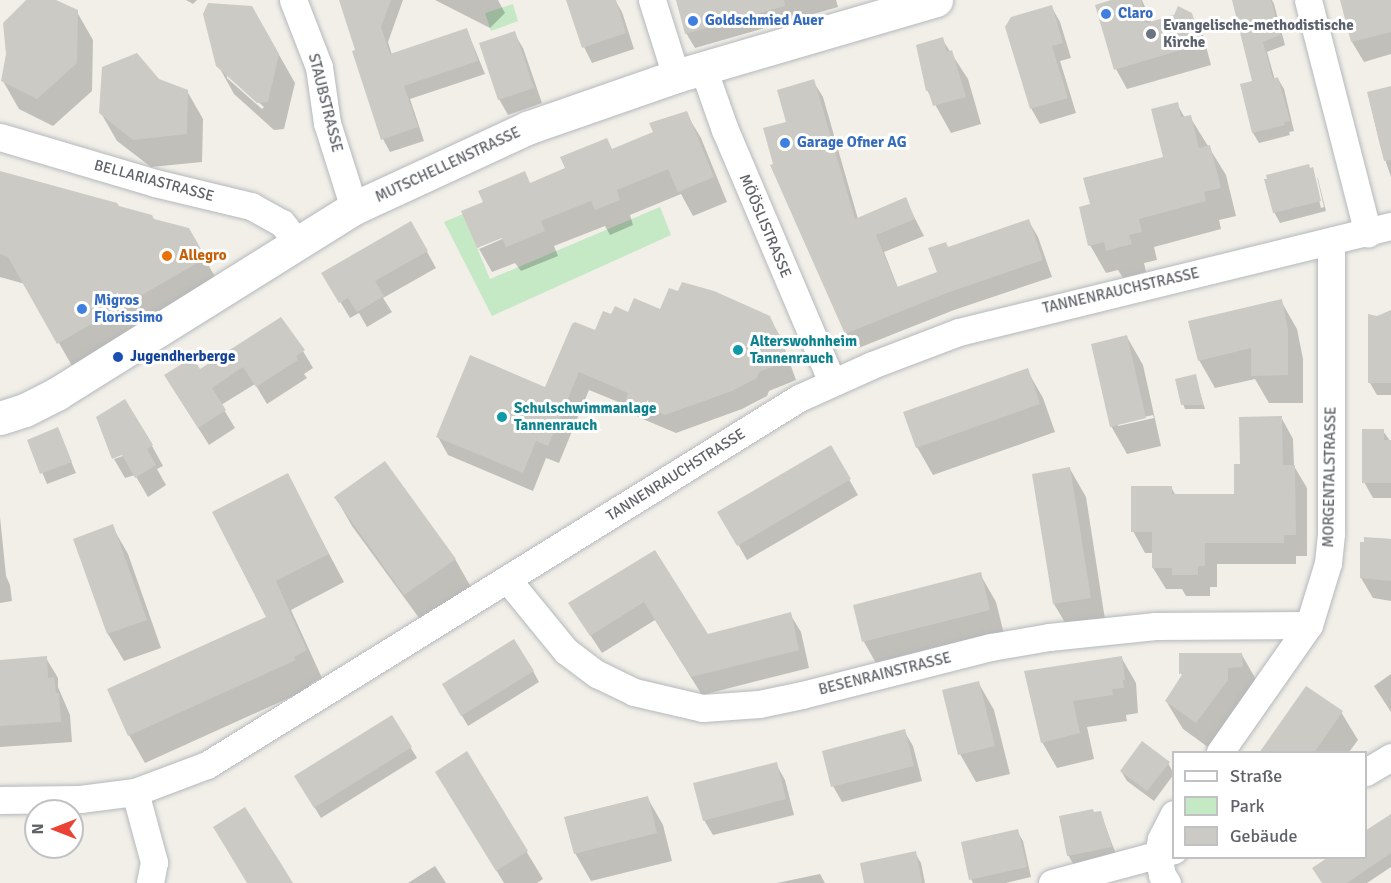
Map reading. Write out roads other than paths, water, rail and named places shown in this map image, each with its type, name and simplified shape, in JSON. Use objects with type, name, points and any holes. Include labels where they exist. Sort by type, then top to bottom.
[{"type":"street","name":"STAUBSTRASSE","points":[[293,0],[319,67],[327,123],[354,208]]},
{"type":"street","name":"MÖÖSLISTRASSE","points":[[652,0],[689,72],[724,130],[832,382]]},
{"type":"street","name":"MUTSCHELLENSTRASSE","points":[[0,418],[25,410],[58,393],[354,208],[527,128],[689,72],[936,0]]},
{"type":"street","points":[[1308,0],[1380,230]]},
{"type":"street","name":"BELLARIASTRASSE","points":[[0,137],[155,183],[251,206],[282,223],[297,242]]},
{"type":"street","name":"TANNENRAUCHSTRASSE","points":[[0,800],[80,799],[135,792],[207,765],[799,398],[832,382],[960,332],[1073,302],[1380,230]]},
{"type":"street","name":"MORGENTALSTRASSE","points":[[1221,751],[1309,626],[1328,563],[1331,533],[1331,242]]},
{"type":"street","name":"BESENRAINSTRASSE","points":[[507,579],[567,651],[597,674],[634,692],[703,708],[730,708],[791,698],[991,647],[1059,636],[1155,626],[1309,626]]},
{"type":"street","points":[[1367,771],[1391,757]]},
{"type":"street","points":[[135,792],[154,862],[150,883]]},
{"type":"street","points":[[1167,883],[1162,874],[1166,852],[1161,839],[1172,816]]},
{"type":"street","points":[[1052,883],[1166,852]]},
{"type":"place","name":"Claro","points":[[1106,14]]},
{"type":"place","name":"Goldschmied Auer","points":[[693,21]]},
{"type":"place","name":"Evangelische-methodistische Kirche","points":[[1151,34]]},
{"type":"place","name":"Garage Ofner AG","points":[[785,143]]},
{"type":"place","name":"Allegro","points":[[167,256]]},
{"type":"place","name":"Migros Florissimo","points":[[82,309]]},
{"type":"place","name":"Alterswohnheim Tannenrauch","points":[[738,350]]},
{"type":"place","name":"Jugendherberge","points":[[118,357]]},
{"type":"place","name":"Schulschwimmanlage Tannenrauch","points":[[502,417]]}]
